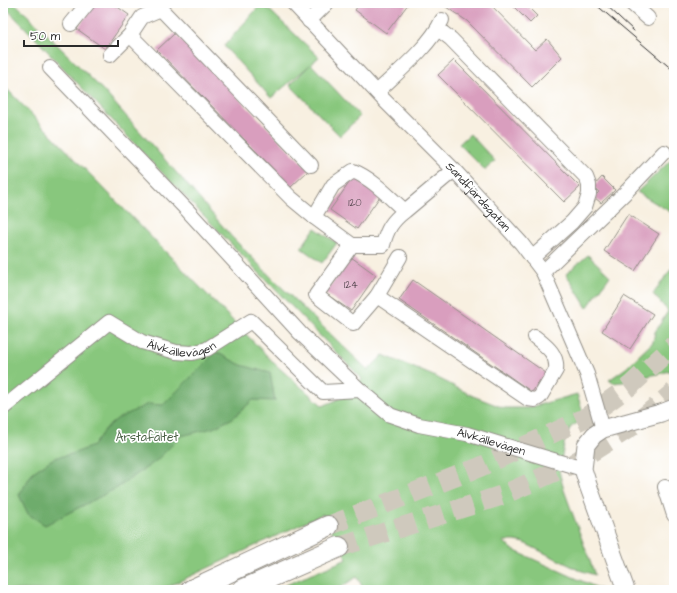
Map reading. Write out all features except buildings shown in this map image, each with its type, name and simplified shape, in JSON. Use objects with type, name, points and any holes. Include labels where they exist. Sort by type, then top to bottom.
[{"type":"highway","points":[[191,590],[328,526]]},
{"type":"highway","points":[[242,590],[339,547]]},
{"type":"main road","points":[[626,590],[583,469],[586,445],[594,435],[603,429],[661,414],[674,408]]},
{"type":"street","points":[[71,24],[88,3]]},
{"type":"street","name":"Sandfjärdsgatan","points":[[293,3],[377,92],[454,170],[521,243],[543,272],[587,374],[603,429]]},
{"type":"street","points":[[309,21],[327,3]]},
{"type":"street","points":[[631,3],[648,18]]},
{"type":"street","points":[[110,55],[130,35],[142,17],[158,6],[311,165]]},
{"type":"street","points":[[377,92],[408,63],[440,24],[455,44],[586,177],[589,185],[589,194],[585,207],[572,222],[532,258]]},
{"type":"street","points":[[130,35],[291,198],[314,218],[352,245],[383,244],[387,230],[399,216],[454,170]]},
{"type":"street","name":"Älvkällevägen","points":[[50,68],[188,211],[300,333],[360,390],[390,415],[419,425],[467,434],[583,469]]},
{"type":"street","points":[[543,272],[630,188],[664,152]]},
{"type":"street","points":[[314,218],[333,185],[353,171],[362,174],[405,211]]},
{"type":"street","points":[[352,245],[316,295],[353,324],[377,296],[400,257]]},
{"type":"street","points":[[377,296],[528,399],[535,400],[540,397],[556,370],[552,352],[535,337]]},
{"type":"street","name":"Älvkällevägen","points":[[3,408],[109,322],[142,342],[176,352],[192,353],[207,349],[251,321],[323,392],[360,390]]},
{"type":"street","points":[[665,487],[674,515]]},
{"type":"green space","name":"Årstafältet","points":[[3,3],[15,3],[102,89],[231,236],[273,279],[368,370],[383,355],[436,377],[473,396],[504,408],[528,408],[577,394],[585,418],[571,427],[565,440],[559,471],[564,490],[595,575],[579,570],[524,543],[503,541],[513,550],[602,590],[364,590],[357,577],[336,590],[274,590],[347,559],[323,514],[161,590],[3,590],[3,85],[277,366],[323,406],[354,389],[362,379],[146,156],[3,5]]},
{"type":"green space","points":[[262,3],[319,57],[311,64],[360,116],[340,136],[290,85],[310,65],[271,98],[224,46]]},
{"type":"green space","points":[[470,134],[495,161],[485,170],[459,144]]},
{"type":"green space","points":[[674,157],[674,217],[672,213],[637,192]]},
{"type":"green space","points":[[315,228],[337,243],[322,263],[301,248]]},
{"type":"green space","points":[[588,255],[610,276],[587,308],[566,274]]},
{"type":"green space","points":[[674,265],[674,370],[613,383],[609,380],[626,368],[653,342],[655,332],[668,311],[653,294]]},
{"type":"green space","points":[[216,352],[241,365],[270,373],[275,401],[253,400],[233,418],[213,428],[181,436],[156,461],[117,488],[45,525],[28,514],[19,495],[33,472],[54,458],[72,454],[93,446],[105,429],[117,419],[148,404],[163,405]]},
{"type":"tunnel","points":[[328,526],[480,467],[585,418],[630,386],[674,345]]},
{"type":"tunnel","points":[[339,547],[503,495],[574,463],[634,425],[674,392]]},
{"type":"tram line","points":[[594,3],[674,71]]},
{"type":"tram line","points":[[604,3],[634,31]]}]
